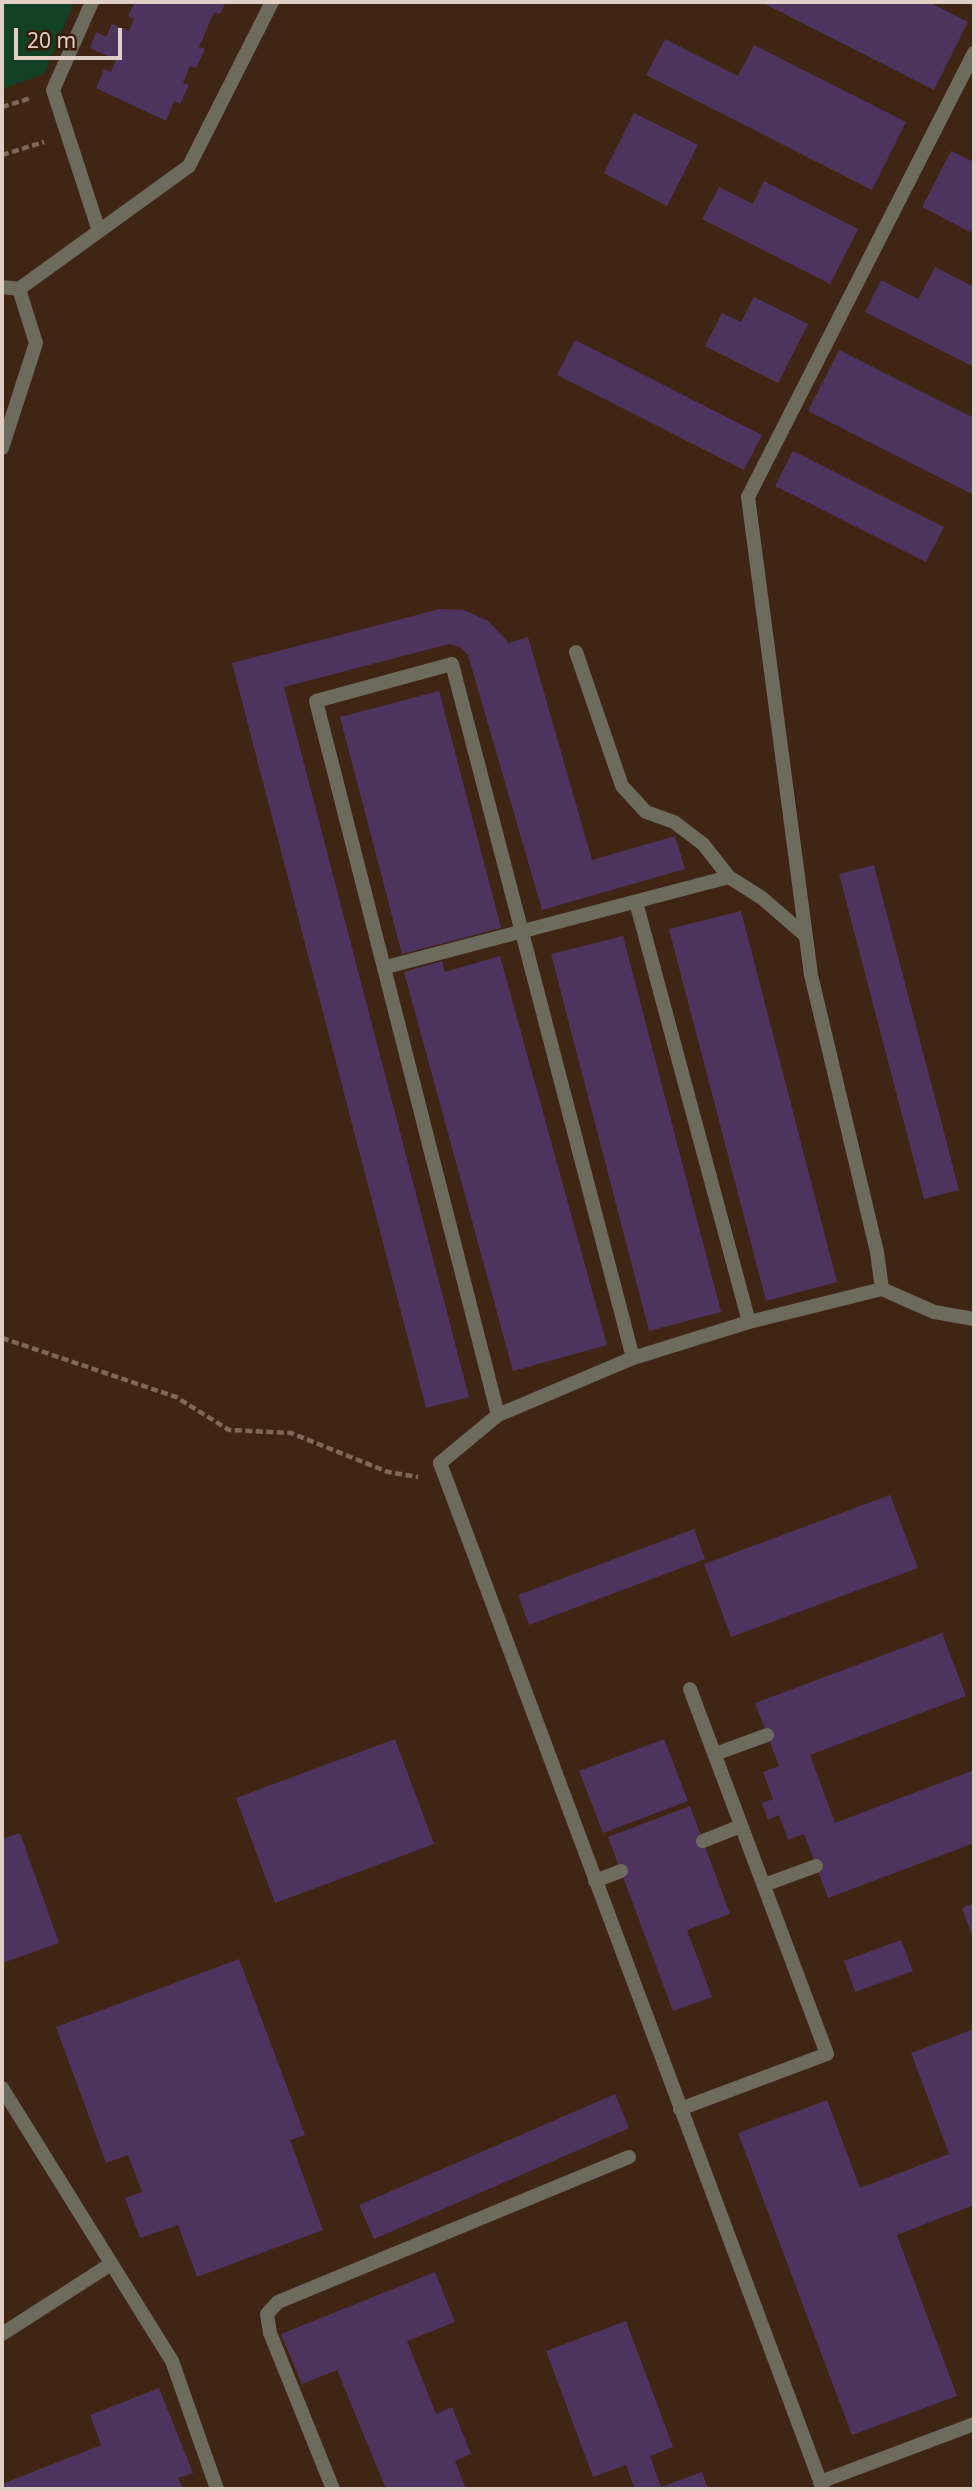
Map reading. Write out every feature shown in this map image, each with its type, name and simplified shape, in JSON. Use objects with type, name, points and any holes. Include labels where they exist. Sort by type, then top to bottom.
[{"type":"street","points":[[92,2],[53,90],[99,231]]},
{"type":"street","points":[[2,287],[19,289],[189,166],[272,2]]},
{"type":"street","points":[[881,1289],[877,1252],[811,975],[748,497],[974,53]]},
{"type":"street","points":[[2,448],[36,342],[19,289]]},
{"type":"street","points":[[576,652],[622,786],[646,812],[674,822],[703,844],[729,877],[762,898],[806,936]]},
{"type":"street","points":[[498,1415],[386,967],[316,701],[452,664],[633,1358]]},
{"type":"street","points":[[386,967],[729,877]]},
{"type":"street","points":[[636,902],[749,1322]]},
{"type":"street","points":[[974,1319],[934,1312],[881,1289],[749,1322],[633,1358],[498,1415],[440,1463],[821,2486],[974,2424]]},
{"type":"street","points":[[680,2109],[827,2054],[690,1689]]},
{"type":"street","points":[[715,1754],[767,1735]]},
{"type":"street","points":[[703,1841],[741,1826]]},
{"type":"street","points":[[764,1885],[816,1866]]},
{"type":"street","points":[[595,1881],[621,1871]]},
{"type":"street","points":[[2,2088],[172,2361],[217,2489]]},
{"type":"street","points":[[334,2489],[270,2333],[267,2314],[278,2302],[629,2157]]},
{"type":"street","points":[[2,2334],[111,2264]]},
{"type":"path","points":[[2,155],[67,135]]},
{"type":"path","points":[[2,1338],[176,1397],[229,1430],[291,1433],[388,1472],[446,1481]]},
{"type":"green space","points":[[2,2],[74,2],[44,74],[2,89]]},
{"type":"building","points":[[135,2],[226,2],[220,14],[214,12],[199,47],[205,49],[196,68],[190,66],[183,83],[189,85],[180,104],[174,101],[166,121],[96,88],[104,69],[111,72],[116,60],[90,48],[96,32],[106,37],[112,24],[129,31],[134,19],[128,16]]},
{"type":"building","points":[[761,2],[929,2],[968,22],[934,90]]},
{"type":"building","points":[[665,39],[738,76],[754,45],[906,122],[872,190],[646,75]]},
{"type":"building","points":[[634,113],[698,145],[667,206],[604,173]]},
{"type":"building","points":[[951,151],[974,162],[974,234],[922,207]]},
{"type":"building","points":[[764,181],[858,229],[830,284],[702,219],[719,187],[753,204]]},
{"type":"building","points":[[935,267],[974,287],[974,367],[865,312],[881,280],[918,299]]},
{"type":"building","points":[[754,297],[808,324],[778,383],[705,346],[722,313],[741,322]]},
{"type":"building","points":[[575,340],[762,435],[744,470],[557,375]]},
{"type":"building","points":[[839,350],[974,418],[974,495],[808,411]]},
{"type":"building","points":[[793,451],[944,527],[926,562],[775,486]]},
{"type":"building","points":[[440,609],[464,610],[488,621],[509,643],[528,637],[592,860],[675,836],[685,869],[542,910],[468,655],[460,647],[449,644],[284,687],[469,1397],[426,1408],[232,663]]},
{"type":"building","points":[[439,691],[501,928],[402,954],[340,717]]},
{"type":"building","points":[[874,865],[959,1190],[924,1199],[839,874]]},
{"type":"building","points":[[741,911],[837,1282],[766,1301],[669,929]]},
{"type":"building","points":[[623,936],[721,1312],[649,1331],[551,954]]},
{"type":"building","points":[[500,956],[607,1345],[513,1371],[404,972],[442,961],[445,972]]},
{"type":"building","points":[[890,1495],[918,1568],[731,1637],[704,1564]]},
{"type":"building","points":[[694,1529],[705,1559],[529,1625],[518,1595]]},
{"type":"building","points":[[942,1633],[966,1696],[810,1755],[835,1823],[974,1770],[974,1843],[828,1898],[804,1834],[788,1840],[779,1815],[768,1820],[762,1803],[773,1799],[763,1772],[779,1766],[755,1703]]},
{"type":"building","points":[[395,1739],[434,1844],[275,1903],[236,1798]]},
{"type":"building","points":[[664,1739],[688,1801],[603,1833],[579,1771]]},
{"type":"building","points":[[690,1806],[730,1914],[687,1930],[712,1997],[673,2011],[608,1837]]},
{"type":"building","points":[[20,1833],[59,1943],[2,1963],[2,1839]]},
{"type":"building","points":[[974,1903],[974,1941],[962,1908]]},
{"type":"building","points":[[901,1940],[913,1971],[855,1992],[844,1961]]},
{"type":"building","points":[[239,1959],[305,2135],[290,2140],[323,2230],[197,2277],[178,2225],[140,2238],[125,2198],[142,2192],[128,2155],[106,2163],[56,2027]]},
{"type":"building","points":[[974,2029],[974,2205],[897,2235],[957,2396],[852,2435],[738,2133],[827,2100],[860,2188],[949,2154],[911,2053]]},
{"type":"building","points":[[615,2094],[629,2128],[374,2239],[359,2205]]},
{"type":"building","points":[[435,2272],[455,2322],[407,2341],[436,2414],[452,2407],[471,2454],[455,2461],[466,2489],[386,2489],[337,2370],[302,2384],[281,2334]]},
{"type":"building","points":[[626,2321],[673,2447],[650,2456],[661,2487],[702,2472],[708,2489],[635,2489],[626,2465],[593,2477],[546,2351]]},
{"type":"building","points":[[159,2388],[193,2473],[178,2478],[183,2489],[2,2489],[2,2484],[101,2445],[90,2415]]}]
